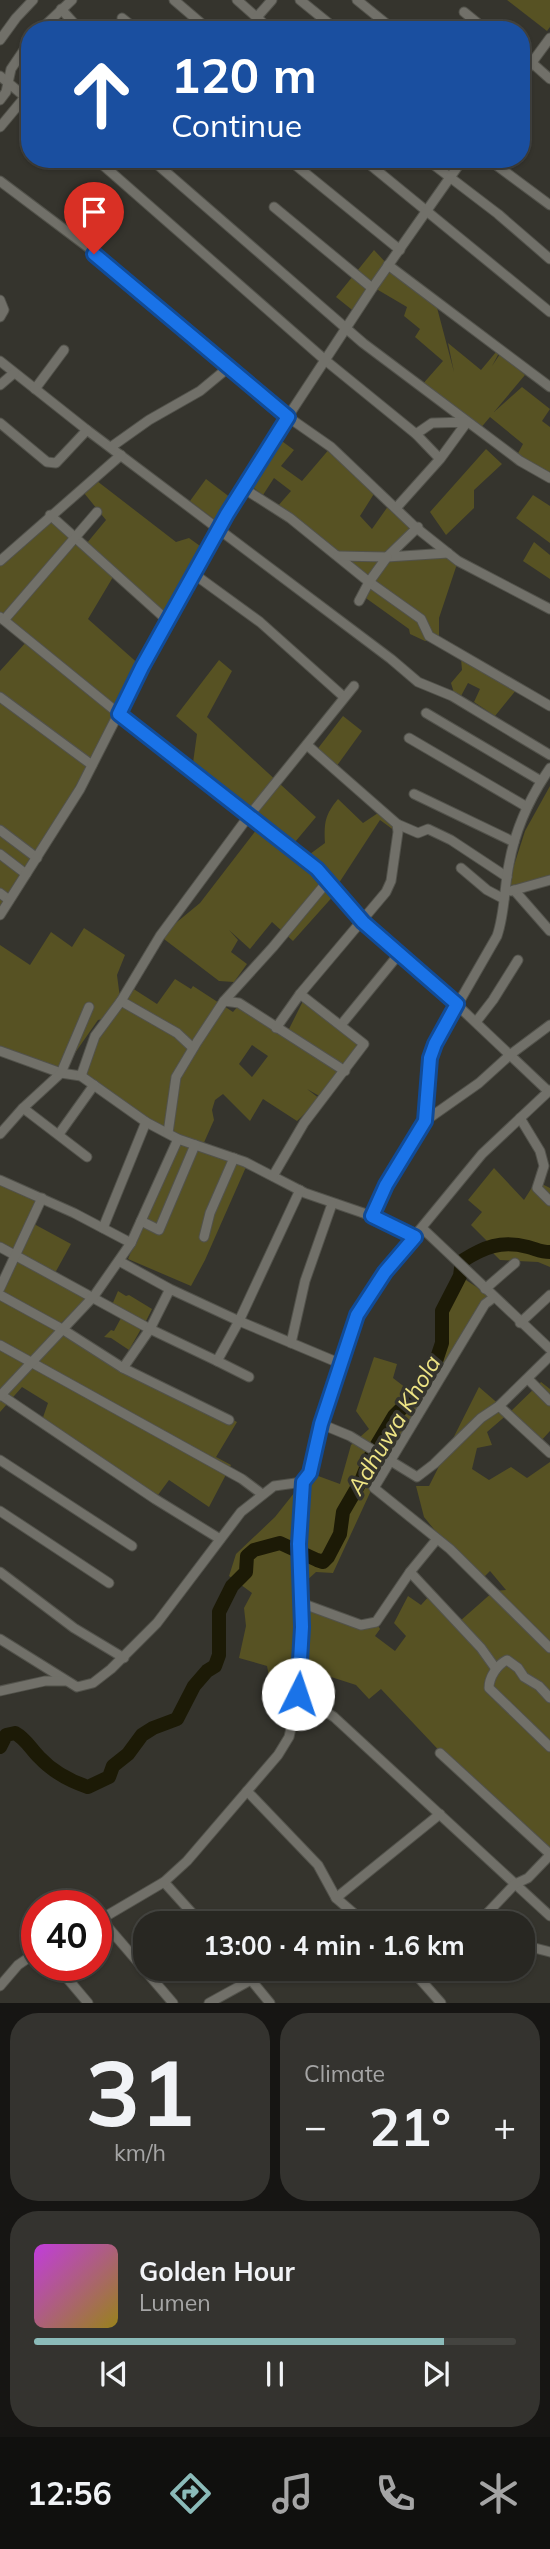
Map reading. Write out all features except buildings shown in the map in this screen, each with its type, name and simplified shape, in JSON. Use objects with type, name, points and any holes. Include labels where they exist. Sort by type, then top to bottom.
[{"type":"street","points":[[0,40],[33,0]]},
{"type":"street","points":[[49,21],[72,0]]},
{"type":"street","points":[[174,0],[198,21]]},
{"type":"street","points":[[237,0],[261,21]]},
{"type":"street","points":[[257,17],[272,0]]},
{"type":"street","points":[[300,0],[326,21]]},
{"type":"street","points":[[357,0],[383,21]]},
{"type":"street","points":[[61,9],[72,21]]},
{"type":"street","points":[[464,12],[475,21]]},
{"type":"street","points":[[122,18],[126,21]]},
{"type":"street","points":[[530,59],[550,38]]},
{"type":"street","points":[[0,100],[6,92],[4,79],[21,52]]},
{"type":"street","points":[[530,64],[550,79]]},
{"type":"street","points":[[4,79],[21,94]]},
{"type":"street","points":[[0,127],[21,105]]},
{"type":"street","points":[[106,168],[325,360],[416,434],[440,459]]},
{"type":"street","points":[[162,168],[345,329],[520,461],[550,478]]},
{"type":"street","points":[[299,168],[400,250]]},
{"type":"street","points":[[374,168],[550,312]]},
{"type":"street","points":[[437,168],[498,214],[550,259]]},
{"type":"street","points":[[0,915],[92,765],[142,667],[243,488],[372,288],[457,168]]},
{"type":"street","points":[[500,168],[550,205]]},
{"type":"street","points":[[0,181],[89,248],[288,417],[331,447],[414,526],[458,561],[550,610]]},
{"type":"street","points":[[274,207],[372,288]]},
{"type":"street","points":[[388,265],[550,387]]},
{"type":"street","points":[[0,300],[4,310],[0,317]]},
{"type":"street","points":[[35,389],[65,350]]},
{"type":"street","points":[[0,361],[418,682],[452,696],[550,755]]},
{"type":"street","points":[[111,447],[149,420],[200,391],[229,367]]},
{"type":"street","points":[[0,385],[15,373]]},
{"type":"street","points":[[416,434],[432,423],[467,422]]},
{"type":"street","points":[[397,507],[440,459],[467,422]]},
{"type":"street","points":[[0,424],[47,462],[55,463],[87,430]]},
{"type":"street","points":[[0,561],[121,455]]},
{"type":"street","points":[[243,488],[283,513],[369,582],[421,619],[429,636],[550,706]]},
{"type":"street","points":[[97,512],[2,618],[177,761],[317,869],[363,922],[457,1004],[549,1091],[482,1154],[370,1293],[357,1315],[321,1424],[310,1473],[303,1482],[299,1544],[302,1627],[298,1694],[289,1737],[278,1755],[187,1861],[163,1882],[112,1913]]},
{"type":"street","points":[[50,515],[168,621]]},
{"type":"street","points":[[359,601],[387,557],[418,527]]},
{"type":"street","points":[[338,556],[387,557],[448,553]]},
{"type":"street","points":[[194,574],[260,622],[344,697]]},
{"type":"street","points":[[81,1076],[95,1036],[121,1001],[160,936],[248,817],[354,686]]},
{"type":"street","points":[[0,697],[92,765]]},
{"type":"street","points":[[426,713],[541,781]]},
{"type":"street","points":[[409,738],[527,807]]},
{"type":"street","points":[[307,745],[397,824],[418,833],[428,829],[451,840],[507,877]]},
{"type":"street","points":[[425,1121],[430,1058],[435,1044],[497,936],[508,894],[507,877],[514,842],[527,807],[550,768]]},
{"type":"street","points":[[414,794],[514,842]]},
{"type":"street","points":[[276,1028],[300,994],[386,892],[391,881],[397,824]]},
{"type":"street","points":[[0,830],[37,858]]},
{"type":"street","points":[[0,854],[26,874]]},
{"type":"street","points":[[461,868],[487,890],[508,894],[550,880]]},
{"type":"street","points":[[168,1133],[176,1077],[193,1048],[224,1001],[327,882]]},
{"type":"street","points":[[0,893],[9,900]]},
{"type":"street","points":[[508,894],[550,931]]},
{"type":"street","points":[[341,1025],[399,954]]},
{"type":"street","points":[[476,1022],[494,1000],[519,960]]},
{"type":"street","points":[[273,1176],[304,1123],[364,1044],[300,994]]},
{"type":"street","points":[[121,1001],[177,1033],[193,1048]]},
{"type":"street","points":[[224,1001],[239,1003],[345,1072]]},
{"type":"street","points":[[0,1134],[23,1108],[61,1073],[89,1007]]},
{"type":"street","points":[[372,1216],[386,1185],[425,1121],[479,1083],[511,1054],[550,1025]]},
{"type":"street","points":[[0,1051],[61,1073],[81,1076],[146,1122],[178,1139],[234,1158],[332,1204],[372,1216],[415,1237]]},
{"type":"street","points":[[59,1134],[94,1085]]},
{"type":"street","points":[[23,1108],[87,1157]]},
{"type":"street","points":[[520,1118],[540,1151],[544,1166],[537,1188],[550,1201]]},
{"type":"street","points":[[103,1228],[146,1122]]},
{"type":"street","points":[[178,1139],[131,1243],[119,1261],[94,1296],[0,1396],[220,1539]]},
{"type":"street","points":[[141,1221],[159,1230],[195,1144]]},
{"type":"street","points":[[204,1237],[209,1213],[234,1158]]},
{"type":"street","points":[[0,1180],[131,1243]]},
{"type":"street","points":[[217,1361],[239,1321],[300,1190]]},
{"type":"street","points":[[0,1289],[42,1198]]},
{"type":"street","points":[[291,1343],[305,1281],[332,1204]]},
{"type":"street","points":[[422,1228],[550,1349]]},
{"type":"street","points":[[0,1247],[150,1329],[249,1377]]},
{"type":"street","points":[[119,1261],[170,1289],[239,1321],[340,1363]]},
{"type":"street","points":[[485,1289],[514,1263]]},
{"type":"street","points":[[123,1368],[150,1329],[170,1289]]},
{"type":"street","points":[[0,1295],[62,1329],[123,1368],[229,1420]]},
{"type":"street","points":[[520,1323],[550,1295]]},
{"type":"street","points":[[493,1298],[485,1304],[374,1488],[488,1585],[550,1648]]},
{"type":"street","points":[[0,1345],[242,1479],[262,1494]]},
{"type":"street","points":[[321,1424],[350,1436],[417,1477],[481,1418],[499,1406],[550,1356]]},
{"type":"street","points":[[528,1379],[550,1401]]},
{"type":"street","points":[[499,1406],[550,1453]]},
{"type":"street","points":[[0,1460],[132,1546]]},
{"type":"street","points":[[0,1639],[77,1687],[93,1682],[124,1658],[158,1623],[241,1512],[274,1486],[303,1482]]},
{"type":"street","points":[[0,1511],[109,1583]]},
{"type":"street","points":[[301,1603],[361,1625],[376,1622],[410,1572],[437,1539]]},
{"type":"street","points":[[0,1572],[74,1628],[124,1658]]},
{"type":"street","points":[[410,1572],[481,1648],[496,1669]]},
{"type":"street","points":[[550,1698],[540,1686],[524,1677],[518,1668],[507,1660],[496,1669],[489,1683],[489,1688],[550,1747]]},
{"type":"street","points":[[0,1691],[45,1681],[65,1681]]},
{"type":"street","points":[[298,1694],[334,1717],[550,1916]]},
{"type":"street","points":[[440,1753],[550,1854],[528,1878],[514,1884],[489,1911]]},
{"type":"street","points":[[247,1790],[318,1865],[336,1898],[350,1911]]},
{"type":"street","points":[[336,1898],[440,1814]]},
{"type":"street","points":[[163,1882],[190,1911]]},
{"type":"street","points":[[112,1935],[173,2003]]},
{"type":"street","points":[[0,1986],[21,1963]]},
{"type":"street","points":[[69,1981],[88,2003]]},
{"type":"street","points":[[209,2003],[248,1981]]},
{"type":"street","points":[[253,1981],[271,2003]]},
{"type":"street","points":[[422,1981],[441,2003]]},
{"type":"shaded area","points":[[507,0],[550,0],[550,27],[547,31]]},
{"type":"shaded area","points":[[374,250],[388,265],[435,300],[454,372],[448,343],[481,370],[496,352],[499,353],[492,366],[500,354],[525,375],[494,412],[522,387],[550,409],[542,421],[550,427],[550,472],[542,468],[539,472],[516,457],[523,444],[490,417],[479,430],[421,386],[443,361],[415,337],[420,329],[404,316],[407,307],[373,287],[356,313],[336,297]]},
{"type":"shaded area","points":[[275,436],[294,450],[281,466],[302,481],[331,447],[377,489],[360,516],[372,529],[391,502],[416,528],[391,555],[446,556],[458,561],[439,618],[439,640],[425,641],[410,634],[409,629],[363,596],[372,582],[277,507],[291,491],[274,478],[263,495],[246,482]]},
{"type":"shaded area","points":[[486,449],[502,464],[474,490],[474,508],[446,535],[430,512]]},
{"type":"shaded area","points":[[206,479],[231,498],[218,522],[190,501]]},
{"type":"shaded area","points":[[97,481],[176,542],[189,538],[207,551],[169,616],[113,577],[88,619],[142,667],[36,857],[0,913],[0,671],[28,640],[0,616],[0,563],[49,519],[82,549],[106,520],[84,493]]},
{"type":"shaded area","points":[[533,495],[550,506],[550,543],[516,518]]},
{"type":"shaded area","points":[[534,542],[550,555],[550,579],[523,561]]},
{"type":"shaded area","points":[[461,659],[517,689],[495,716],[474,702],[480,689],[468,683],[461,696],[454,693],[451,683],[462,670]]},
{"type":"shaded area","points":[[219,660],[232,671],[207,717],[316,817],[290,848],[268,833],[336,893],[293,941],[272,922],[250,949],[229,930],[238,940],[231,952],[247,964],[234,982],[219,981],[160,936],[200,903],[260,825],[192,770],[197,734],[176,716]]},
{"type":"shaded area","points":[[343,716],[362,731],[336,767],[316,751]]},
{"type":"shaded area","points":[[550,786],[550,877],[510,888],[509,881],[525,831]]},
{"type":"shaded area","points":[[338,799],[363,823],[381,811],[397,824],[395,831],[380,820],[337,886],[317,869],[310,854],[325,843],[326,819]]},
{"type":"shaded area","points":[[84,928],[125,955],[117,975],[120,998],[129,986],[157,1004],[175,979],[191,989],[193,986],[233,1012],[239,1005],[306,1052],[342,1072],[321,1097],[307,1089],[320,1099],[297,1121],[263,1099],[250,1121],[223,1094],[215,1100],[212,1110],[214,1120],[202,1147],[246,1167],[191,1286],[128,1259],[178,1139],[81,1076],[107,1018],[98,1020],[61,1073],[0,1051],[0,945],[30,965],[51,932],[72,947]],"holes":[[[252,1045],[268,1056],[252,1077],[239,1064]]]},
{"type":"shaded area","points":[[303,1001],[362,1046],[344,1070],[288,1031]]},
{"type":"shaded area","points":[[494,1168],[524,1200],[536,1181],[550,1188],[550,1267],[538,1262],[500,1260],[484,1244],[487,1241],[471,1225],[482,1212],[468,1200]]},
{"type":"shaded area","points":[[0,1180],[42,1198],[13,1250],[0,1242]]},
{"type":"shaded area","points":[[34,1224],[71,1244],[55,1273],[20,1255]]},
{"type":"shaded area","points":[[16,1260],[87,1298],[59,1325],[69,1335],[237,1422],[216,1457],[231,1465],[209,1507],[169,1480],[155,1499],[41,1423],[48,1403],[22,1387],[0,1412],[0,1289]]},
{"type":"shaded area","points":[[460,1276],[493,1298],[392,1461],[386,1458],[333,1573],[316,1572],[304,1583],[301,1603],[361,1625],[376,1622],[380,1629],[375,1636],[395,1651],[406,1636],[394,1623],[408,1596],[421,1605],[430,1595],[460,1621],[494,1591],[506,1590],[490,1571],[484,1577],[450,1549],[424,1517],[416,1486],[429,1486],[479,1387],[509,1413],[487,1432],[492,1445],[477,1448],[472,1469],[489,1480],[511,1467],[527,1478],[550,1462],[550,1854],[449,1761],[381,1689],[369,1699],[356,1685],[300,1667],[292,1707],[275,1706],[267,1666],[239,1658],[246,1626],[244,1608],[252,1593],[229,1576],[236,1554],[275,1517],[310,1473],[340,1484],[351,1445],[369,1429],[356,1411],[374,1357],[397,1364],[393,1378],[415,1395],[434,1367],[450,1296]]},
{"type":"shaded area","points":[[118,1291],[152,1309],[145,1323],[112,1305]]},
{"type":"shaded area","points":[[121,1318],[141,1329],[129,1350],[111,1338],[104,1337],[111,1330],[114,1331]]},
{"type":"shaded area","points":[[541,1382],[550,1389],[550,1431],[540,1442],[509,1413]]},
{"type":"waterway","name":"Adhuwa Khola","points":[[0,1747],[6,1735],[15,1733],[50,1767],[68,1779],[88,1787],[109,1777],[113,1766],[128,1754],[142,1735],[177,1719],[194,1686],[215,1666],[219,1655],[219,1612],[232,1586],[246,1572],[247,1556],[254,1550],[280,1543],[323,1562],[328,1557],[340,1534],[343,1512],[361,1481],[372,1453],[394,1416],[415,1395],[434,1367],[442,1343],[442,1311],[460,1276],[462,1261],[485,1249],[509,1244],[550,1252]]},
{"type":"route","points":[[94,254],[288,417],[227,514],[119,714],[317,869],[363,922],[457,1004],[430,1058],[425,1121],[386,1185],[372,1216],[415,1237],[385,1272],[357,1315],[321,1424],[310,1473],[303,1482],[299,1544],[302,1627],[298,1694]]}]
